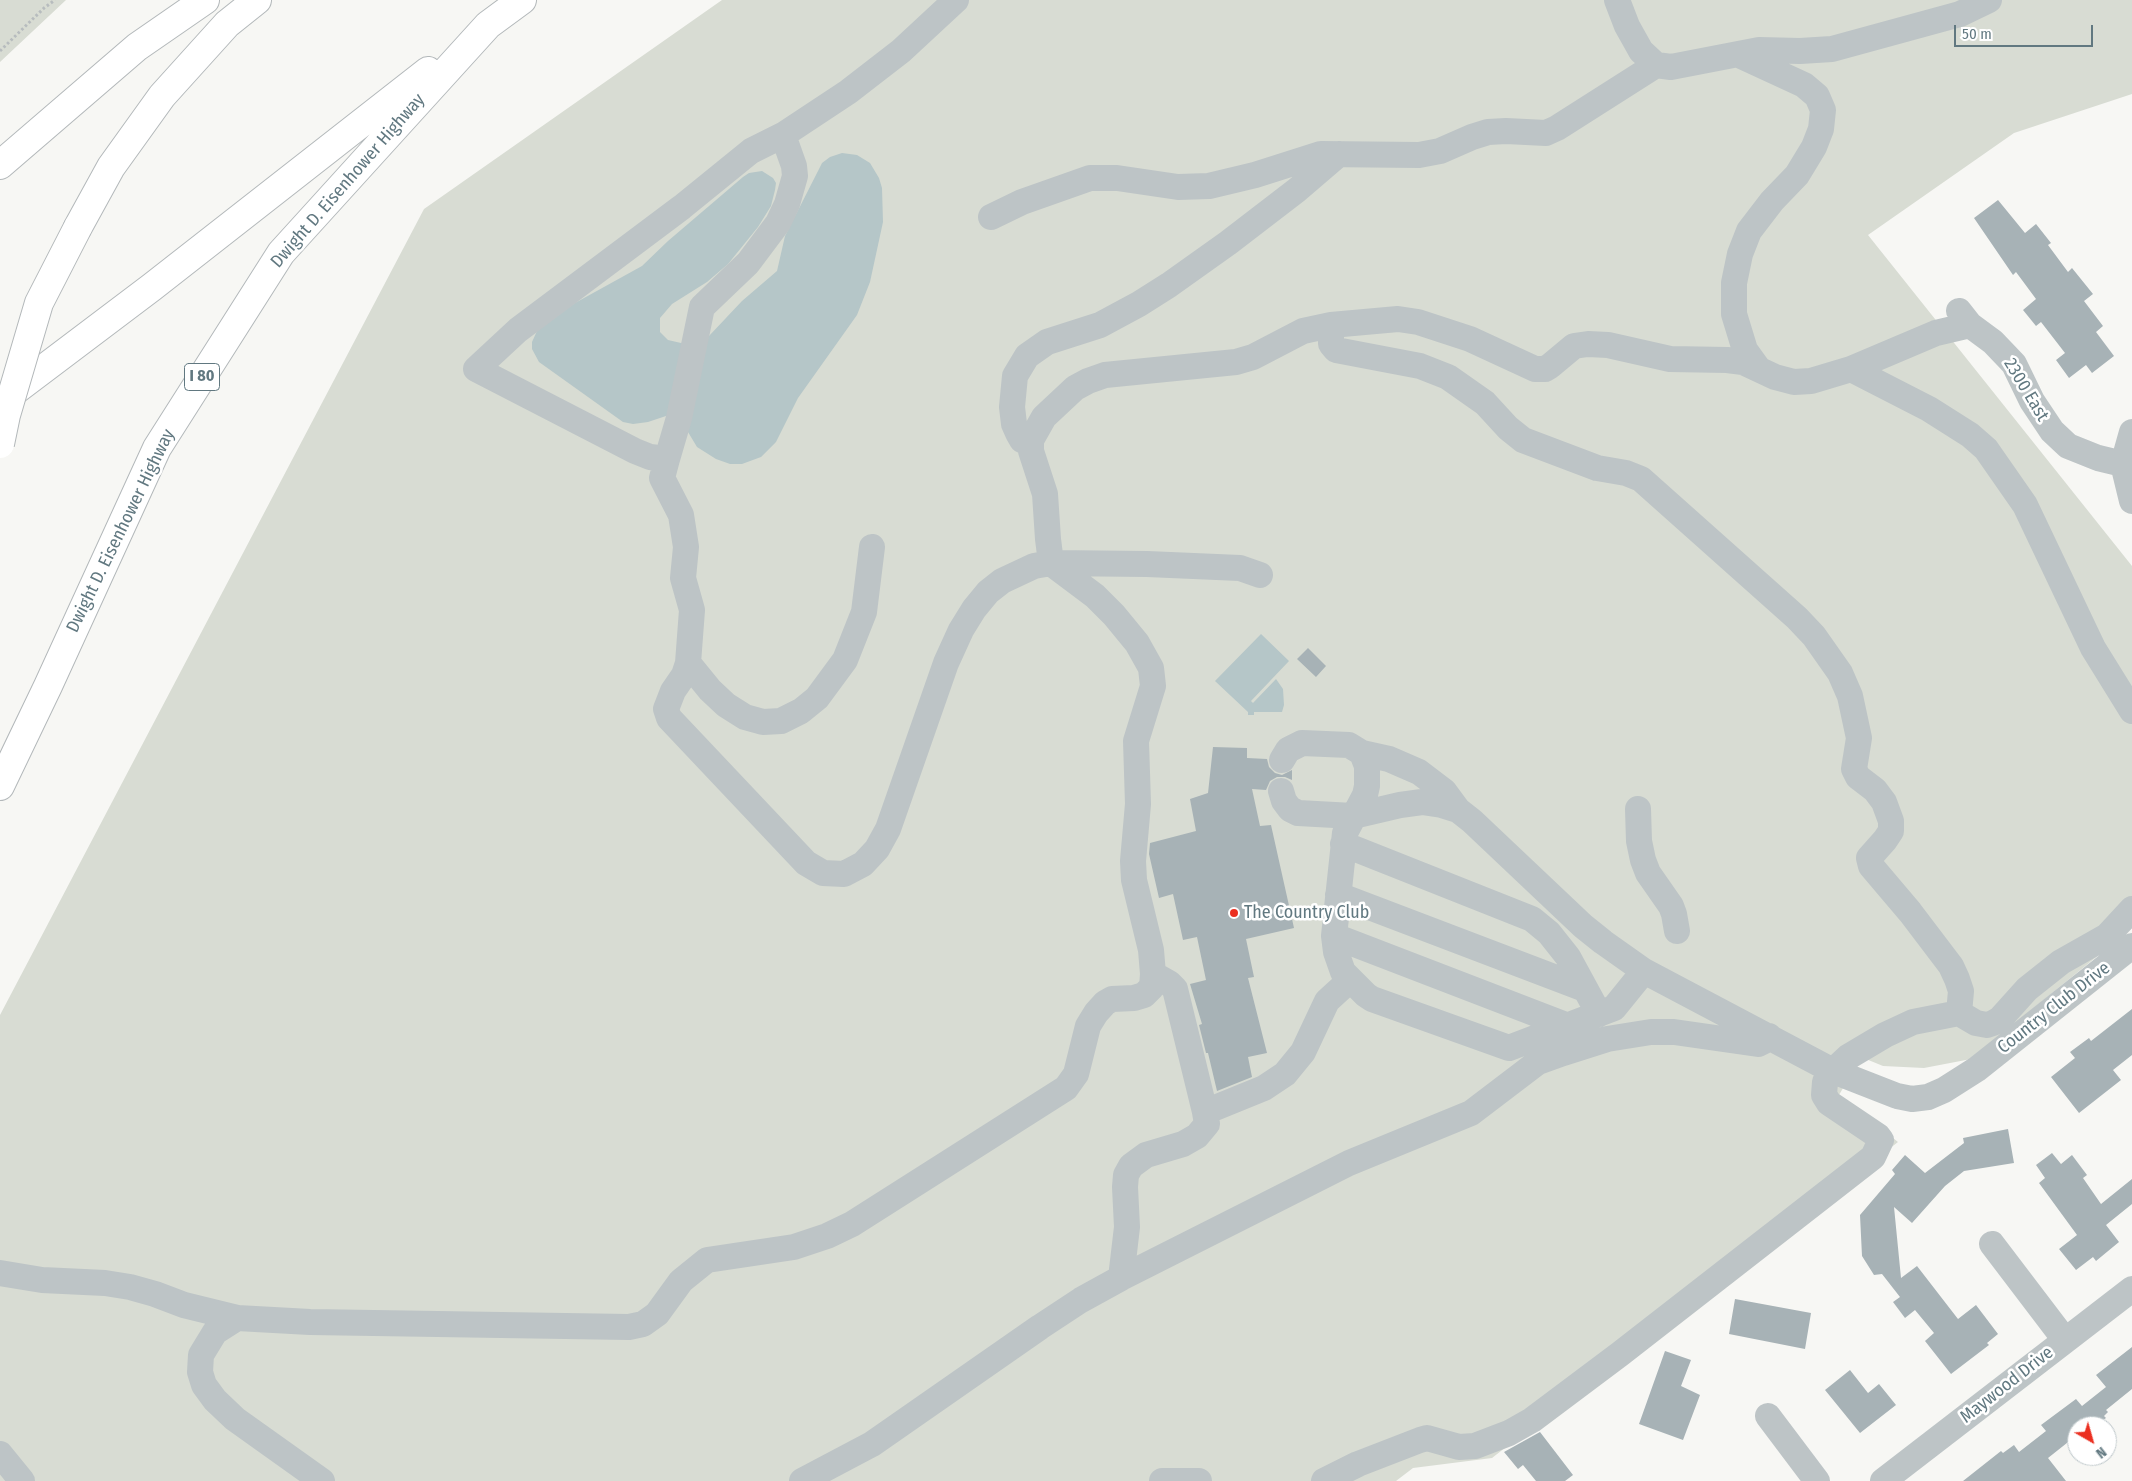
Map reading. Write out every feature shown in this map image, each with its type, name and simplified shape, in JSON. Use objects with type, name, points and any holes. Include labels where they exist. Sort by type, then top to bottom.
[{"type":"highway","points":[[0,165],[137,47],[205,0]]},
{"type":"highway","points":[[0,444],[6,415],[39,303],[111,167],[162,96],[227,24],[257,0]]},
{"type":"highway","name":"Dwight D. Eisenhower Highway","points":[[0,786],[157,448],[281,253],[488,25],[522,0]]},
{"type":"highway","points":[[0,402],[160,281],[488,25]]},
{"type":"street","points":[[667,459],[650,457],[634,451],[476,369],[518,330],[682,207],[751,151],[783,135],[848,92],[901,51],[956,0]]},
{"type":"street","points":[[1617,0],[1627,26],[1641,51],[1656,65],[1671,67],[1759,50],[1800,51],[1832,49],[1960,14],[1989,0]]},
{"type":"street","points":[[1739,55],[1804,85],[1817,96],[1823,110],[1821,129],[1814,147],[1797,174],[1749,230],[1740,254],[1734,283],[1734,314],[1745,350],[1758,368]]},
{"type":"street","points":[[992,218],[1022,202],[1090,178],[1117,178],[1178,188],[1209,186],[1255,175],[1321,154],[1420,155],[1440,151],[1488,132],[1546,133],[1656,65]]},
{"type":"street","points":[[783,135],[794,166],[795,176],[787,204],[778,222],[748,263],[702,307],[679,418],[662,478],[681,516],[686,547],[682,578],[692,610],[688,663],[684,675],[666,709],[669,718],[806,863],[824,873],[844,874],[863,864],[877,849],[888,829],[946,663],[961,630],[974,609],[988,592],[1002,581],[1034,566],[1051,563],[1147,564],[1240,568],[1260,575]]},
{"type":"street","points":[[1031,440],[1022,440],[1018,433],[1014,424],[1012,406],[1015,376],[1027,356],[1047,342],[1100,325],[1169,285],[1282,201],[1339,154]]},
{"type":"street","name":"2300 East","points":[[1851,368],[1936,334],[1964,318],[1993,342],[2014,364],[2032,402],[2052,431],[2068,446],[2098,458],[2123,464]]},
{"type":"street","points":[[0,1273],[42,1280],[105,1283],[130,1287],[184,1305],[237,1318],[310,1322],[630,1328],[643,1324],[657,1314],[681,1281],[707,1260],[794,1247],[852,1224],[1066,1088],[1076,1074],[1088,1026],[1096,1012],[1105,1003],[1112,1000],[1144,995],[1152,987],[1153,974],[1151,950],[1134,880],[1133,861],[1138,804],[1136,742],[1153,686],[1151,668],[1137,642],[1114,615],[1095,596],[1051,563],[1045,494],[1030,451],[1031,440],[1044,417],[1057,403],[1075,388],[1105,375],[1236,362],[1253,357],[1303,331],[1330,325],[1398,319],[1418,322],[1470,339],[1535,369],[1545,369],[1574,346],[1588,344],[1627,348],[1670,359],[1735,361],[1758,368],[1775,377],[1794,382],[1811,381],[1851,368],[1929,409],[1970,435],[1986,449],[2025,505],[2093,648],[2132,711]]},
{"type":"street","points":[[1330,325],[1331,344],[1336,350],[1420,366],[1448,378],[1485,403],[1508,428],[1523,440],[1597,468],[1626,473],[1641,479],[1797,618],[1814,636],[1840,673],[1850,696],[1859,738],[1854,769],[1858,777],[1875,790],[1884,802],[1891,821],[1891,831],[1869,858],[1871,866],[1910,912],[1951,966],[1960,991],[1959,1013]]},
{"type":"street","points":[[2132,432],[2123,464],[2132,501]]},
{"type":"street","points":[[688,663],[710,690],[726,705],[745,717],[763,722],[781,721],[801,711],[824,691],[845,660],[864,612],[872,547]]},
{"type":"street","points":[[1282,760],[1288,750],[1302,743],[1349,745],[1362,753],[1389,759],[1419,772],[1444,790],[1458,810]]},
{"type":"street","points":[[1362,753],[1367,766],[1368,786],[1345,833],[1334,936],[1339,962],[1350,980],[1372,1000],[1510,1048],[1614,1008],[1644,971]]},
{"type":"street","points":[[1281,791],[1286,805],[1298,813],[1354,816],[1422,802],[1458,810]]},
{"type":"street","points":[[1638,809],[1639,841],[1643,860],[1648,873],[1671,906],[1677,932]]},
{"type":"street","name":"Country Club Drive","points":[[1458,810],[1584,926],[1644,971],[1833,1070],[1897,1096],[1912,1099],[1928,1097],[1944,1090],[1977,1069],[2132,946]]},
{"type":"street","points":[[1343,844],[1532,919],[1557,942],[1599,1014]]},
{"type":"street","points":[[1338,895],[1585,989]]},
{"type":"street","points":[[1324,1481],[1358,1464],[1420,1440],[1428,1438],[1459,1448],[1475,1446],[1509,1433],[1532,1420],[1620,1354],[1873,1156],[1881,1140],[1878,1136],[1829,1103],[1824,1095],[1825,1082],[1833,1070],[1884,1034],[1913,1022],[1959,1013],[1976,1023],[1987,1025],[2000,1019],[2026,989],[2061,962],[2107,936],[2132,909]]},
{"type":"street","points":[[1334,936],[1568,1026]]},
{"type":"street","points":[[1121,1278],[1127,1228],[1126,1175],[1131,1166],[1146,1155],[1184,1144],[1197,1136],[1207,1124],[1175,989],[1170,983],[1153,974]]},
{"type":"street","points":[[1205,1112],[1264,1088],[1284,1074],[1303,1052],[1327,1001],[1350,980]]},
{"type":"street","points":[[806,1480],[872,1444],[1080,1300],[1349,1163],[1471,1113],[1538,1062],[1607,1039],[1651,1032],[1674,1032],[1758,1044],[1769,1036]]},
{"type":"street","points":[[1992,1244],[2065,1340]]},
{"type":"street","name":"Maywood Drive","points":[[1883,1481],[2132,1289]]},
{"type":"street","points":[[237,1318],[215,1332],[201,1355],[200,1372],[204,1385],[215,1400],[235,1418],[322,1481]]},
{"type":"street","points":[[1768,1416],[1817,1481]]},
{"type":"street","points":[[0,1454],[22,1481]]},
{"type":"street","points":[[1162,1481],[1199,1481]]},
{"type":"path","points":[[0,51],[44,8],[55,0]]},
{"type":"shaded area","points":[[0,0],[66,0],[0,62]]},
{"type":"shaded area","points":[[722,0],[2132,0],[2132,94],[2014,133],[1868,235],[2132,566],[2132,928],[1971,1059],[1924,1068],[1883,1066],[1861,1057],[1839,1095],[1898,1142],[1492,1458],[1413,1468],[1396,1481],[0,1481],[0,1015],[424,209]]},
{"type":"shaded area","points":[[842,153],[857,155],[870,163],[879,178],[882,188],[883,222],[870,282],[857,315],[798,398],[776,442],[761,457],[742,464],[730,464],[716,459],[697,447],[685,427],[672,414],[648,422],[633,424],[623,422],[539,362],[532,349],[532,342],[537,331],[575,303],[642,266],[668,241],[743,177],[749,173],[762,171],[773,178],[776,183],[771,206],[758,227],[728,264],[707,282],[672,304],[660,318],[660,332],[668,340],[681,343],[709,336],[742,301],[777,271],[785,236],[822,163],[830,157]]},
{"type":"shaded area","points":[[1261,634],[1289,661],[1251,701],[1253,703],[1276,679],[1283,689],[1284,705],[1282,712],[1254,712],[1254,715],[1248,715],[1248,712],[1215,681]]},
{"type":"building","points":[[1998,200],[2025,233],[2036,224],[2051,243],[2048,245],[2068,272],[2072,268],[2093,294],[2084,301],[2103,326],[2096,332],[2114,356],[2092,373],[2086,365],[2069,378],[2056,360],[2065,353],[2041,322],[2036,326],[2023,310],[2036,299],[2016,272],[2013,275],[1974,218]]},
{"type":"building","points":[[1308,648],[1326,666],[1316,677],[1297,659]]},
{"type":"building","name":"The Country Club","points":[[1213,747],[1247,748],[1247,758],[1267,759],[1269,767],[1275,773],[1282,775],[1292,770],[1292,780],[1285,777],[1277,777],[1270,781],[1266,790],[1252,789],[1260,826],[1271,825],[1294,928],[1246,939],[1254,977],[1248,978],[1267,1053],[1248,1057],[1252,1077],[1217,1091],[1199,1025],[1202,1024],[1190,984],[1206,980],[1197,937],[1183,940],[1173,894],[1159,898],[1149,854],[1150,843],[1196,831],[1190,799],[1208,793]]},
{"type":"building","points":[[2132,1009],[2132,1055],[2113,1070],[2121,1080],[2079,1113],[2051,1077],[2075,1058],[2070,1052],[2089,1038],[2091,1041]]},
{"type":"building","points":[[2008,1129],[2014,1163],[1964,1171],[1945,1186],[1912,1223],[1894,1207],[1901,1278],[1917,1266],[1958,1319],[1976,1305],[1998,1334],[1987,1343],[1989,1345],[1951,1374],[1925,1341],[1934,1333],[1915,1310],[1905,1318],[1893,1302],[1900,1297],[1882,1274],[1874,1275],[1862,1256],[1860,1215],[1895,1174],[1892,1170],[1905,1155],[1925,1173],[1964,1143],[1963,1138]]},
{"type":"building","points":[[2052,1153],[2061,1164],[2072,1155],[2087,1175],[2083,1178],[2101,1204],[2132,1179],[2132,1204],[2106,1225],[2119,1242],[2096,1261],[2093,1257],[2076,1270],[2059,1249],[2077,1235],[2039,1183],[2045,1178],[2036,1165]]},
{"type":"building","points":[[1735,1299],[1811,1313],[1805,1349],[1729,1334]]},
{"type":"building","points":[[2132,1347],[2132,1389],[2106,1410],[2108,1412],[2104,1416],[2067,1416],[2067,1443],[2048,1458],[2066,1481],[1963,1481],[2001,1451],[2003,1453],[2014,1445],[2019,1452],[2046,1431],[2041,1425],[2076,1399],[2082,1406],[2106,1387],[2096,1375]]},
{"type":"building","points":[[1665,1351],[1691,1360],[1681,1386],[1700,1395],[1683,1440],[1639,1424]]},
{"type":"building","points":[[1850,1370],[1868,1393],[1879,1384],[1896,1405],[1860,1433],[1825,1390]]},
{"type":"building","points":[[1540,1432],[1573,1475],[1565,1481],[1536,1481],[1523,1465],[1518,1469],[1504,1452]]},
{"type":"place","name":"The Country Club","points":[[1234,913]]}]
